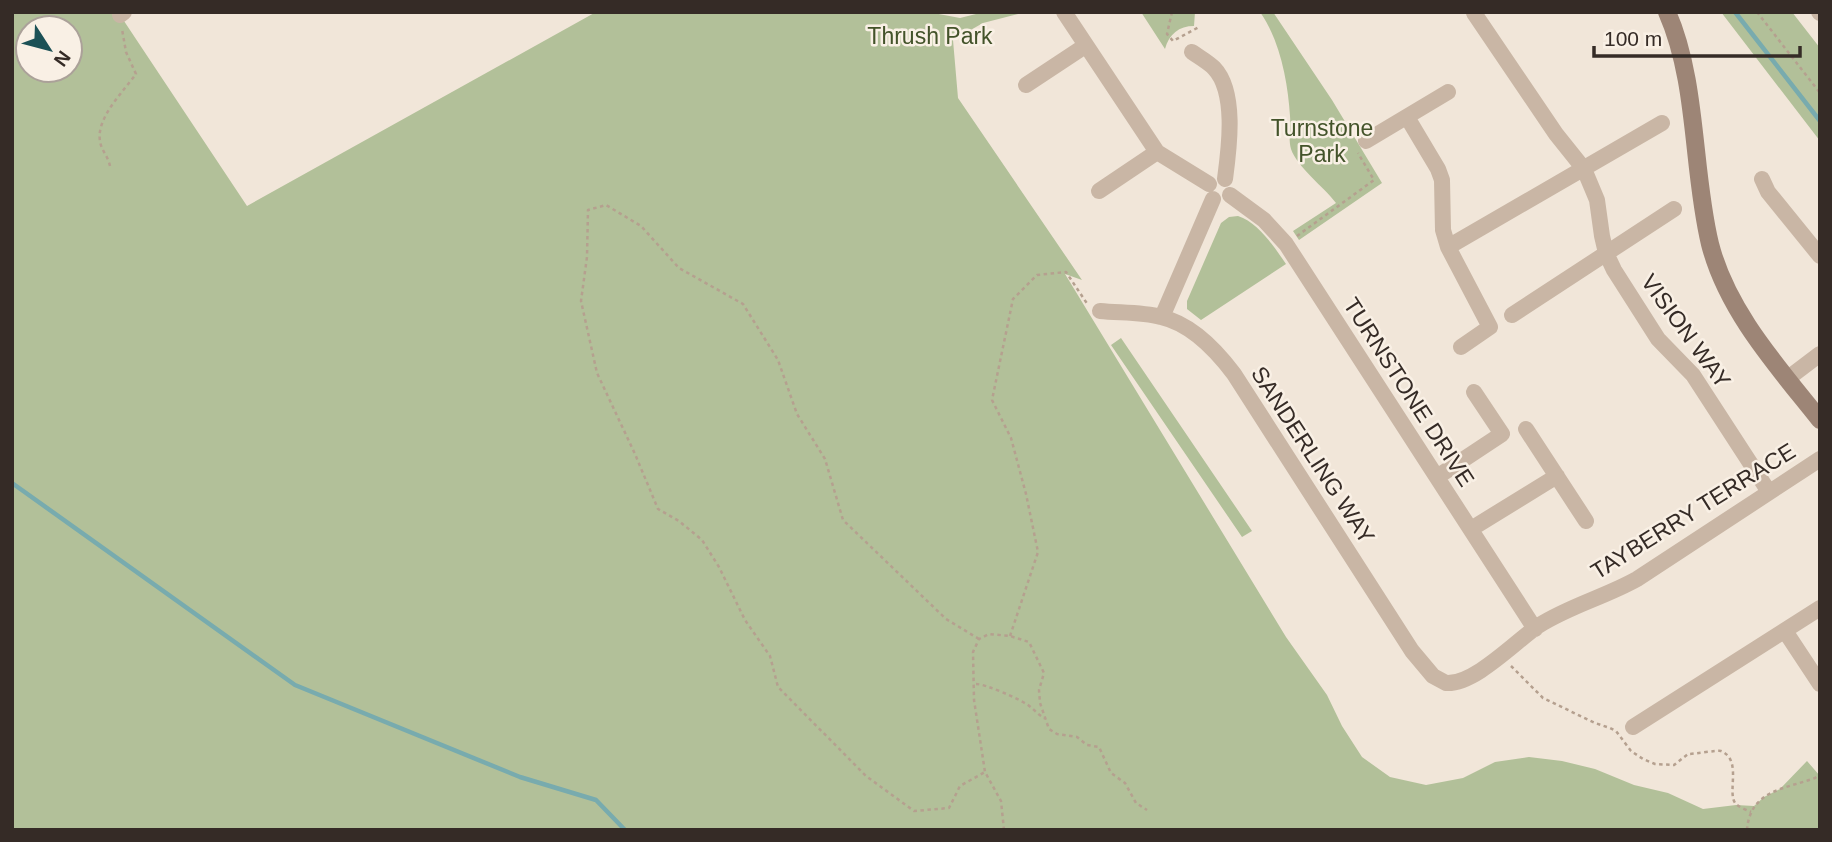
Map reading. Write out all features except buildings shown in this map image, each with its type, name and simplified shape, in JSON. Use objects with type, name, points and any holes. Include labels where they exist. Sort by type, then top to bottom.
[{"type":"main road","points":[[1667,12],[1686,78],[1710,244],[1727,292],[1787,379],[1820,420]]},
{"type":"street","name":"TURNSTONE DRIVE","points":[[1064,12],[1157,152],[1264,220],[1286,244],[1535,629]]},
{"type":"street","name":"VISION WAY","points":[[1474,13],[1556,134],[1584,169],[1597,200],[1606,253],[1658,340],[1693,375],[1769,492]]},
{"type":"street","points":[[1026,85],[1085,46]]},
{"type":"street","points":[[1162,317],[1219,189],[1230,128],[1227,101],[1221,81],[1214,68],[1192,52]]},
{"type":"street","points":[[1366,141],[1448,92]]},
{"type":"street","points":[[1407,117],[1438,169],[1442,180],[1443,230],[1448,247],[1490,327],[1461,347]]},
{"type":"street","points":[[1448,247],[1662,122]]},
{"type":"street","points":[[1100,191],[1157,152]]},
{"type":"street","points":[[1762,179],[1768,192],[1820,256]]},
{"type":"street","points":[[1512,315],[1674,209]]},
{"type":"street","name":"SANDERLING WAY","points":[[1096,311],[1162,317],[1204,340],[1218,353],[1412,651],[1433,676],[1446,684]]},
{"type":"street","points":[[1787,379],[1820,354]]},
{"type":"street","points":[[1437,477],[1502,433],[1474,392]]},
{"type":"street","points":[[1526,429],[1586,521]]},
{"type":"street","name":"TAYBERRY TERRACE","points":[[1446,684],[1461,681],[1503,656],[1535,629],[1563,611],[1612,593],[1637,579],[1820,459]]},
{"type":"street","points":[[1471,529],[1556,475]]},
{"type":"street","points":[[1633,727],[1820,608]]},
{"type":"street","points":[[1785,631],[1820,684]]},
{"type":"path","points":[[1172,12],[1167,34],[1172,41],[1199,27]]},
{"type":"path","points":[[1756,12],[1820,93]]},
{"type":"path","points":[[110,166],[108,156],[100,143],[100,125],[136,74],[126,52],[122,14]]},
{"type":"path","points":[[1297,236],[1374,180],[1360,158]]},
{"type":"path","points":[[979,639],[946,619],[843,520],[825,459],[797,414],[778,360],[743,304],[679,268],[641,226],[630,219],[606,205],[589,210],[587,257],[580,301],[597,373],[658,509],[679,521],[702,540],[719,567],[745,620],[770,656],[778,687],[866,776],[914,811],[949,808],[960,786],[985,772]]},
{"type":"path","points":[[1010,636],[1038,552],[1011,438],[992,400],[1013,299],[1037,275],[1066,272],[1096,311]]},
{"type":"path","points":[[1004,830],[1001,801],[985,772],[974,700],[973,652],[979,639],[989,634],[1010,636],[1029,642],[1044,673],[1039,690],[1040,703],[1049,729],[1057,734],[1077,737],[1087,745],[1100,747],[1111,773],[1125,783],[1136,803],[1147,810]]},
{"type":"path","points":[[975,684],[994,688],[1003,695],[1019,700],[1046,719]]},
{"type":"path","points":[[1747,830],[1749,814],[1763,797],[1820,774]]},
{"type":"green space","name":"Thrush Park","points":[[12,12],[118,12],[247,206],[596,12],[928,12],[960,18],[984,12],[1026,12],[983,23],[953,40],[958,98],[1082,280],[1065,274],[1286,637],[1327,695],[1342,726],[1362,757],[1390,777],[1426,785],[1463,778],[1495,762],[1529,757],[1562,761],[1595,769],[1634,785],[1668,793],[1703,809],[1754,806],[1780,789],[1807,761],[1820,776],[1820,830],[12,830]]},
{"type":"green space","points":[[1141,12],[1195,12],[1194,26],[1175,32],[1165,49]]},
{"type":"green space","name":"Turnstone Park","points":[[1260,12],[1273,12],[1332,100],[1382,183],[1299,240],[1293,231],[1336,203],[1299,163],[1291,149],[1285,76],[1273,35]]},
{"type":"green space","points":[[1721,12],[1792,12],[1820,48],[1820,141]]},
{"type":"green space","name":"Turnstone Park","points":[[1238,216],[1259,230],[1286,264],[1201,320],[1187,309],[1187,301],[1221,223],[1229,217]]},
{"type":"green space","points":[[1121,338],[1252,531],[1242,537],[1111,345]]},
{"type":"waterway","points":[[1735,12],[1820,121]]},
{"type":"waterway","points":[[12,483],[295,685],[520,777],[596,800],[625,830]]}]
